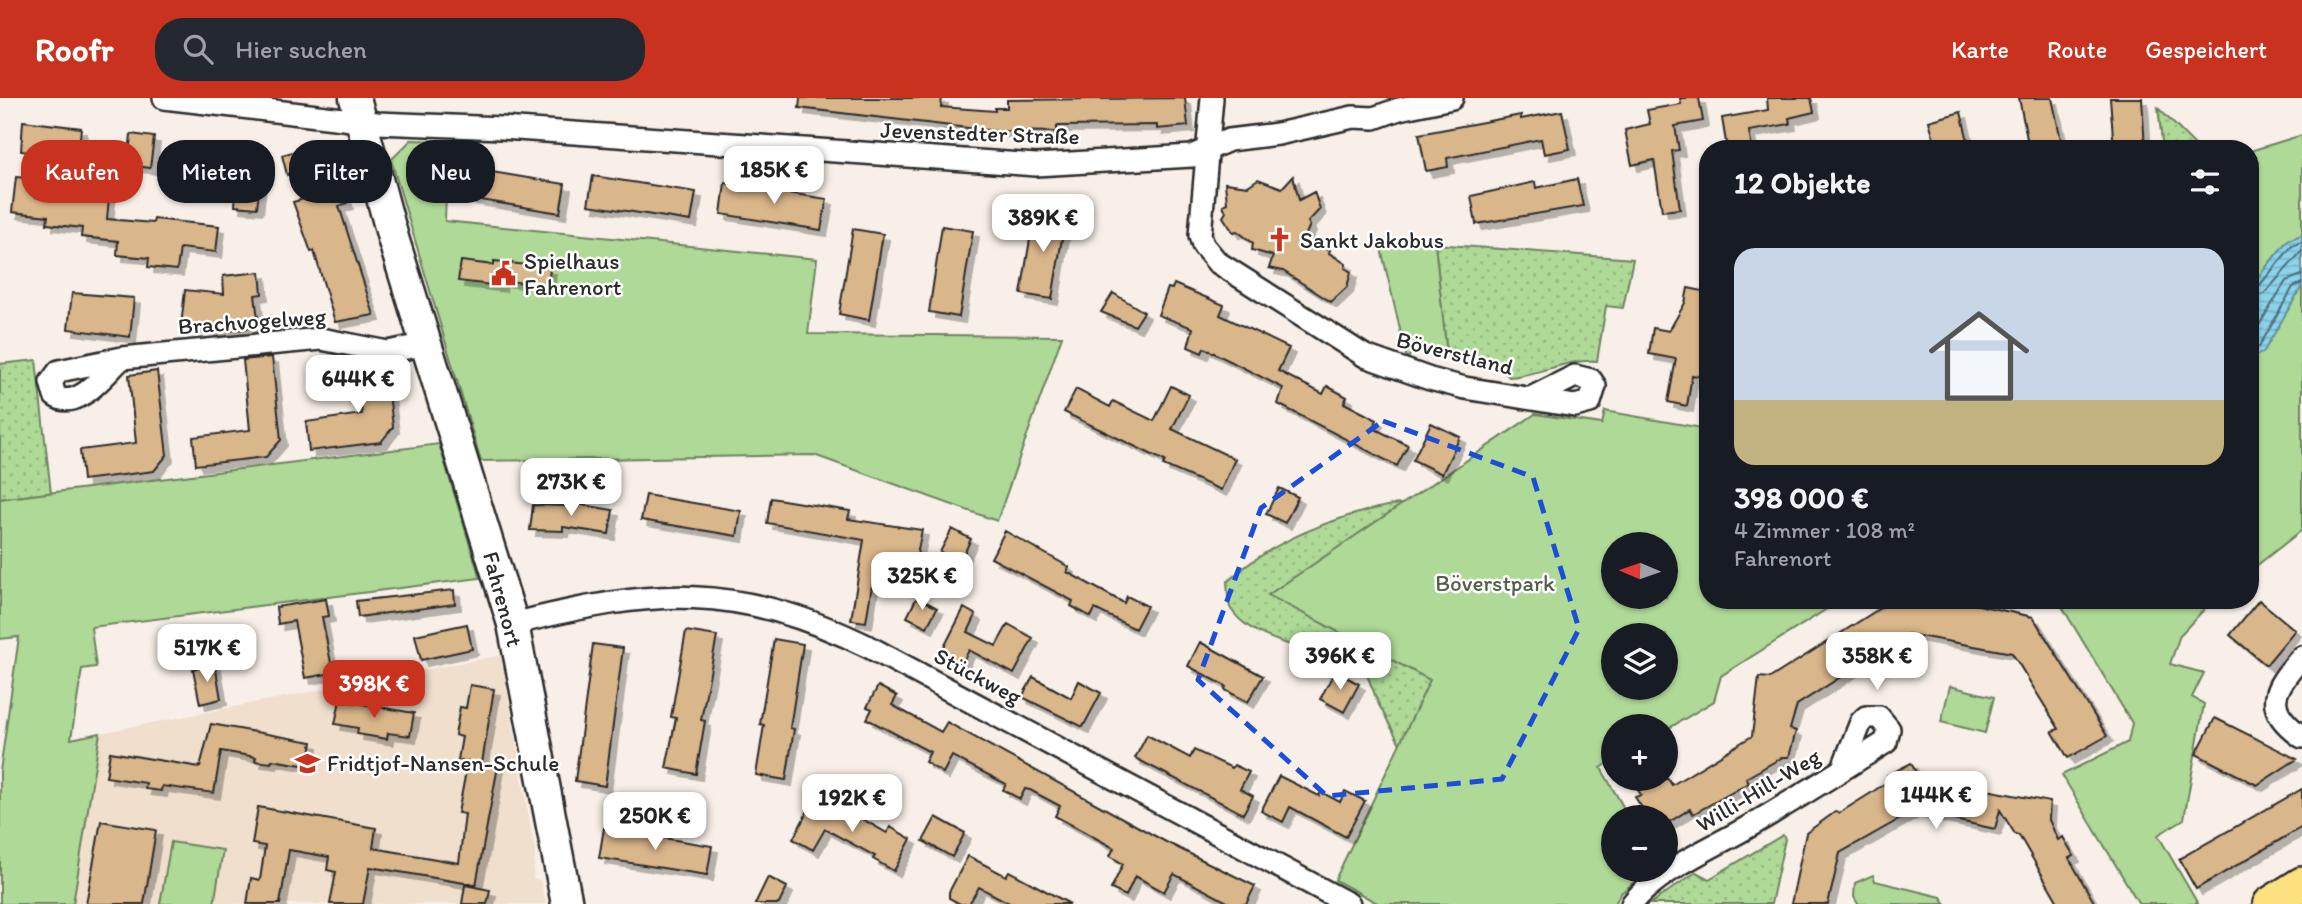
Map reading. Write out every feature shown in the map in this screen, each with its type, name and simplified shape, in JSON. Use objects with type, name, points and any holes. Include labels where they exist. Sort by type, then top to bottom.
[{"type":"main road","points":[[2270,904],[2302,884]]},
{"type":"street","name":"Jevenstedter Straße","points":[[164,98],[357,110],[1035,165],[1174,159],[1229,140],[1278,134],[1353,117],[1374,118],[1399,109],[1452,98]]},
{"type":"street","name":"Böverstland","points":[[1212,98],[1200,235],[1203,246],[1217,262],[1365,356],[1430,379],[1531,398]]},
{"type":"street","name":"Fahrenort","points":[[357,110],[513,624],[567,904]]},
{"type":"street","name":"Brachvogelweg","points":[[121,358],[321,339],[388,352],[426,344]]},
{"type":"street","name":"Stückweg","points":[[513,624],[632,598],[680,596],[738,601],[800,616],[869,647],[1349,904]]},
{"type":"street","points":[[2302,657],[2278,687],[2275,701],[2279,717],[2302,737]]},
{"type":"street","name":"Willi-Hill-Weg","points":[[1632,904],[1668,874],[1842,770]]},
{"type":"highlighted area","points":[[1383,421],[1533,477],[1579,629],[1502,779],[1327,796],[1198,680],[1261,508]]},
{"type":"shaded area","name":"Fridtjof-Nansen-Schule","points":[[501,655],[535,852],[533,879],[540,880],[546,904],[73,904],[100,733]]},
{"type":"green space","points":[[2158,108],[2190,140],[2162,140]]},
{"type":"green space","points":[[2302,135],[2302,235],[2288,240],[2259,276],[2259,148]]},
{"type":"green space","points":[[406,145],[406,203],[446,203],[445,221],[817,259],[808,334],[1062,336],[997,521],[814,455],[481,461],[392,159]]},
{"type":"green space","points":[[1379,240],[1435,244],[1447,356],[1417,347],[1407,359]]},
{"type":"green space","points":[[1435,244],[1633,259],[1623,308],[1606,306],[1597,361],[1575,362],[1509,377],[1497,363],[1447,356]]},
{"type":"green space","points":[[2302,286],[2302,530],[2259,564],[2259,349]]},
{"type":"green space","points":[[36,360],[51,493],[0,499],[0,364]]},
{"type":"green space","name":"Böverstpark","points":[[1605,411],[1699,427],[1699,609],[1827,609],[1721,676],[1714,701],[1678,723],[1678,714],[1601,714],[1601,791],[1614,791],[1622,805],[1601,805],[1601,882],[1634,882],[1620,894],[1615,904],[1379,904],[1335,880],[1430,680],[1268,595],[1535,414],[1602,424]]},
{"type":"green space","points":[[439,444],[480,578],[91,627],[96,667],[82,669],[71,739],[100,733],[73,904],[0,904],[0,771],[19,637],[0,639],[0,499]]},
{"type":"green space","points":[[1441,503],[1402,637],[1451,695],[1405,753],[1379,705],[1361,660],[1290,645],[1255,631],[1231,609],[1227,582],[1262,555],[1326,524],[1392,505]]},
{"type":"green space","points":[[2063,609],[2205,609],[2180,635],[2170,664],[2204,673],[2192,697],[2204,704],[2184,819],[2158,835],[2198,904],[2139,904],[2062,775],[2128,742],[2132,723]]},
{"type":"green space","points":[[1950,686],[1994,697],[1985,733],[1941,722]]},
{"type":"green space","points":[[1783,835],[1785,839],[1771,904],[1650,904],[1696,872],[1709,879]]},
{"type":"green space","points":[[171,842],[223,850],[214,904],[160,904]]},
{"type":"green space","points":[[1873,875],[1875,881],[1941,897],[1946,904],[1858,904],[1854,897],[1855,883]]},
{"type":"water","points":[[2302,235],[2302,286],[2263,353],[2259,354],[2259,276],[2288,240]]},
{"type":"building","points":[[800,98],[942,98],[941,107],[995,111],[995,108],[1007,108],[1007,100],[1185,98],[1188,126],[1157,129],[1157,125],[1057,126],[1057,132],[994,131],[799,108]]},
{"type":"building","points":[[1680,98],[1699,98],[1703,121],[1675,126],[1679,150],[1672,151],[1680,209],[1662,211],[1654,160],[1632,165],[1625,130],[1650,124],[1647,110],[1681,104]]},
{"type":"building","points":[[1767,98],[1811,98],[1814,112],[1789,118],[1790,124],[1749,131],[1750,140],[1726,140],[1722,118],[1768,110]]},
{"type":"building","points":[[2019,98],[2052,98],[2061,140],[2027,140]]},
{"type":"building","points":[[2110,98],[2142,98],[2144,140],[2113,140]]},
{"type":"building","points":[[1562,111],[1570,149],[1544,154],[1541,139],[1447,158],[1448,167],[1426,171],[1419,134],[1521,115],[1521,119]]},
{"type":"building","points":[[1961,112],[1968,140],[1934,140],[1929,121]]},
{"type":"building","points":[[23,121],[81,128],[80,140],[22,140]]},
{"type":"building","points":[[131,134],[154,137],[150,168],[143,167],[143,140],[130,140]]},
{"type":"building","points":[[289,153],[289,174],[287,175],[282,155]]},
{"type":"building","points":[[495,173],[565,184],[560,213],[495,202]]},
{"type":"building","points":[[593,176],[696,192],[691,221],[588,205]]},
{"type":"building","name":"Sankt Jakobus","points":[[1293,176],[1299,200],[1314,192],[1320,209],[1308,222],[1310,225],[1306,234],[1318,245],[1330,250],[1329,253],[1346,264],[1345,268],[1351,272],[1347,287],[1331,302],[1283,271],[1269,268],[1273,256],[1252,250],[1253,243],[1237,231],[1233,232],[1223,217],[1226,212],[1223,205],[1227,203],[1225,183],[1248,186],[1258,179],[1282,188]]},
{"type":"building","points":[[16,177],[21,177],[21,203],[108,203],[107,219],[153,223],[154,219],[219,226],[216,252],[180,248],[177,270],[148,267],[149,258],[117,255],[118,241],[81,237],[82,228],[47,224],[48,216],[12,212]]},
{"type":"building","points":[[1577,179],[1583,206],[1476,224],[1471,196],[1535,182],[1536,188]]},
{"type":"building","points":[[725,183],[827,199],[821,230],[721,214]]},
{"type":"building","points":[[235,203],[258,203],[257,208],[235,206]]},
{"type":"building","points":[[293,203],[347,203],[339,206],[374,315],[335,322],[314,251],[311,252]]},
{"type":"building","points":[[1035,209],[1066,214],[1052,299],[1021,294]]},
{"type":"building","points":[[942,226],[973,231],[959,317],[929,312]]},
{"type":"building","points":[[853,229],[883,234],[869,320],[839,314]]},
{"type":"building","name":"Spielhaus Fahrenort","points":[[461,261],[494,265],[494,261],[550,268],[548,286],[501,280],[500,286],[458,281]]},
{"type":"building","points":[[260,272],[262,294],[255,295],[259,327],[229,331],[181,326],[185,290],[224,294],[223,276]]},
{"type":"building","points":[[1174,284],[1224,305],[1220,315],[1289,348],[1278,371],[1323,394],[1327,386],[1347,397],[1344,403],[1377,420],[1373,428],[1408,445],[1397,466],[1278,404],[1283,388],[1204,348],[1202,353],[1188,347],[1193,328],[1158,315],[1168,288],[1172,289]]},
{"type":"building","points":[[1688,288],[1699,290],[1699,376],[1692,375],[1687,406],[1668,402],[1676,359],[1649,354],[1653,328],[1669,331],[1685,303]]},
{"type":"building","points":[[72,293],[134,298],[130,337],[68,329]]},
{"type":"building","points":[[1113,293],[1144,312],[1135,326],[1101,312]]},
{"type":"building","points":[[272,357],[281,440],[266,457],[196,465],[193,437],[250,430],[243,360]]},
{"type":"building","points":[[357,361],[386,367],[393,427],[381,442],[309,451],[306,422],[362,414]]},
{"type":"building","points":[[157,371],[167,455],[154,471],[83,480],[80,450],[136,443],[129,375]]},
{"type":"building","points":[[1171,386],[1189,395],[1172,429],[1235,459],[1221,490],[1163,465],[1165,461],[1064,412],[1076,389],[1110,407],[1113,401],[1154,421]]},
{"type":"building","points":[[1431,423],[1460,437],[1442,474],[1413,460]]},
{"type":"building","points":[[1279,488],[1298,497],[1285,523],[1266,514]]},
{"type":"building","points":[[646,495],[741,511],[737,536],[641,520]]},
{"type":"building","points":[[771,498],[850,511],[848,519],[922,530],[913,575],[875,567],[866,622],[851,620],[864,540],[767,523]]},
{"type":"building","points":[[565,502],[613,510],[609,534],[563,527],[563,531],[530,530],[533,505],[565,506]]},
{"type":"building","points":[[952,529],[971,539],[960,562],[940,552]]},
{"type":"building","points":[[1005,531],[1069,567],[1067,572],[1124,603],[1127,596],[1147,606],[1135,629],[1095,609],[1091,617],[1071,606],[1073,601],[991,558]]},
{"type":"building","points":[[454,590],[455,604],[358,617],[356,601]]},
{"type":"building","points":[[917,597],[937,608],[927,627],[907,617]]},
{"type":"building","points":[[326,599],[329,616],[322,617],[333,673],[305,678],[294,621],[278,624],[276,607]]},
{"type":"building","points":[[2259,600],[2295,630],[2266,665],[2230,635],[2252,609],[2259,609]]},
{"type":"building","points":[[964,608],[976,615],[968,632],[996,646],[1008,624],[1033,638],[1014,674],[969,650],[962,664],[941,653]]},
{"type":"building","points":[[1879,609],[1996,609],[2033,617],[2107,736],[2068,758],[2052,731],[2059,729],[2012,653],[1908,634],[1797,705],[1790,729],[1796,731],[1789,757],[1783,757],[1746,778],[1749,783],[1693,814],[1690,809],[1678,816],[1678,805],[1640,805],[1635,797],[1641,795],[1639,791],[1678,791],[1678,781],[1752,736],[1759,677],[1770,678]]},
{"type":"building","points":[[467,624],[472,649],[421,660],[415,635]]},
{"type":"building","points":[[686,631],[717,636],[701,720],[705,721],[696,774],[666,768],[676,718],[671,717]]},
{"type":"building","points":[[774,639],[803,644],[790,728],[794,729],[786,780],[756,775],[764,725],[760,724]]},
{"type":"building","points":[[1200,642],[1263,676],[1248,702],[1225,690],[1226,686],[1188,666]]},
{"type":"building","points":[[593,644],[623,648],[605,786],[575,781]]},
{"type":"building","points":[[215,664],[221,699],[200,704],[193,669]]},
{"type":"building","points":[[1335,671],[1359,684],[1344,712],[1320,699]]},
{"type":"building","points":[[1033,677],[1071,698],[1079,681],[1101,693],[1083,727],[1022,697]]},
{"type":"building","points":[[470,685],[494,689],[482,763],[498,766],[476,885],[370,867],[363,904],[330,904],[336,872],[327,870],[329,857],[289,850],[280,904],[247,904],[251,878],[260,880],[265,846],[252,844],[258,807],[376,828],[373,848],[459,863],[465,814],[458,813],[468,761],[458,760],[462,737],[455,735],[460,707],[466,708]]},
{"type":"building","points":[[878,686],[897,696],[892,705],[941,732],[947,722],[1166,842],[1255,886],[1246,904],[1231,904],[1174,874],[1164,892],[1135,876],[1126,896],[1111,889],[1123,864],[1110,856],[1114,848],[1055,816],[1060,806],[1030,790],[1025,789],[1020,799],[1003,790],[1006,784],[952,756],[943,773],[925,762],[930,752],[867,719],[872,709],[867,707]]},
{"type":"building","points":[[340,700],[414,713],[410,736],[388,733],[387,739],[357,734],[358,728],[335,724]]},
{"type":"building","points":[[2215,718],[2297,759],[2257,785],[2196,754]]},
{"type":"building","points":[[211,724],[312,742],[308,766],[272,760],[271,763],[255,761],[256,757],[221,751],[214,793],[162,786],[161,791],[145,789],[146,783],[106,777],[110,752],[200,767]]},
{"type":"building","points":[[1147,735],[1190,758],[1194,750],[1232,768],[1234,765],[1249,772],[1240,789],[1253,796],[1243,814],[1135,758]]},
{"type":"building","points":[[1911,763],[1928,794],[1933,775],[1987,790],[2050,802],[2049,820],[2058,840],[2063,837],[2074,856],[2069,858],[2095,904],[2059,904],[2019,835],[2015,834],[2000,810],[1995,829],[1914,811],[1840,853],[1828,904],[1791,904],[1806,833],[1835,812],[1839,813],[1891,779],[1888,775]]},
{"type":"building","points":[[1279,776],[1319,796],[1321,792],[1340,802],[1345,791],[1365,801],[1346,837],[1290,807],[1283,822],[1261,811]]},
{"type":"building","points":[[2302,789],[2302,827],[2196,889],[2179,859]]},
{"type":"building","points":[[814,799],[848,817],[850,812],[887,833],[890,827],[911,839],[894,871],[873,859],[875,856],[825,829],[813,850],[793,839]]},
{"type":"building","points":[[936,817],[965,833],[952,857],[923,841]]},
{"type":"building","points":[[101,821],[156,830],[144,904],[86,904]]},
{"type":"building","points":[[604,828],[712,846],[707,875],[599,858]]},
{"type":"building","points":[[968,856],[1006,876],[1009,871],[1070,904],[1011,904],[979,887],[969,904],[960,904],[949,898],[949,892]]},
{"type":"building","points":[[768,877],[787,887],[779,904],[755,904]]},
{"type":"building","points":[[465,885],[490,890],[487,904],[462,904]]},
{"type":"place","name":"Sankt Jakobus","points":[[1280,240]]},
{"type":"place","name":"Spielhaus Fahrenort","points":[[504,274]]},
{"type":"place","name":"Fridtjof-Nansen-Schule","points":[[307,763]]}]
